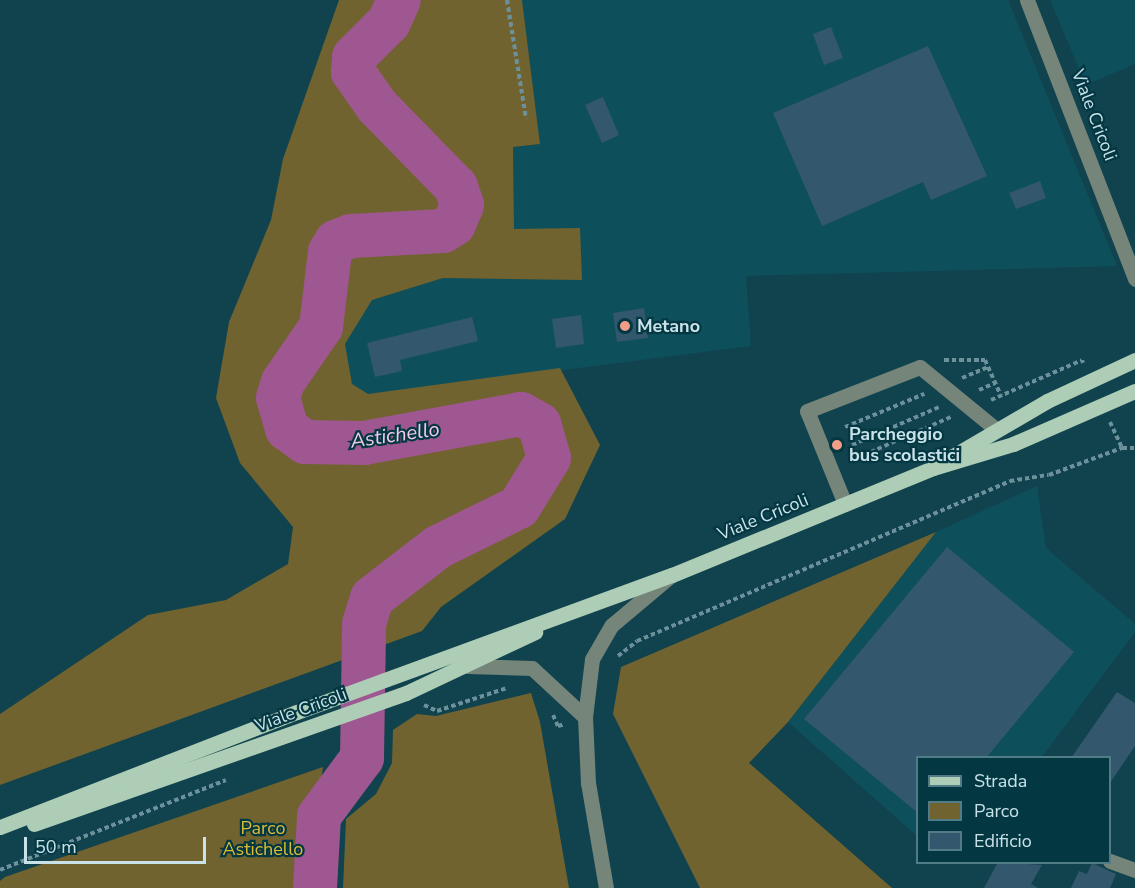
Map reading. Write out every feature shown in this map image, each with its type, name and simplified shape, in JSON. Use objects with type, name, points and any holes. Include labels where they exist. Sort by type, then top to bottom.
[{"type":"main road","name":"Viale Cricoli","points":[[933,468],[1047,401],[1135,360]]},
{"type":"main road","name":"Viale Cricoli","points":[[0,827],[297,712],[606,597],[672,575],[933,468],[1013,444],[1135,391]]},
{"type":"main road","name":"Viale Cricoli","points":[[0,836],[307,730],[411,697],[606,597]]},
{"type":"street","name":"Viale Cricoli","points":[[1027,0],[1135,279]]},
{"type":"street","points":[[845,504],[807,411],[920,367],[997,430]]},
{"type":"street","points":[[606,888],[588,783],[585,717],[592,659],[612,625],[672,575]]},
{"type":"street","points":[[468,666],[532,668],[585,717]]},
{"type":"street","points":[[1111,861],[1135,870]]},
{"type":"path","points":[[507,0],[526,118]]},
{"type":"path","points":[[845,427],[988,367]]},
{"type":"path","points":[[852,445],[995,383]]},
{"type":"path","points":[[1108,418],[1122,448]]},
{"type":"path","points":[[613,663],[637,641],[1010,481],[1049,475],[1122,448],[1135,448]]},
{"type":"path","points":[[411,697],[437,711],[513,687]]},
{"type":"path","points":[[552,711],[558,726],[585,717]]},
{"type":"path","points":[[0,870],[233,777]]},
{"type":"shaded area","points":[[522,0],[1008,0],[1117,266],[746,276],[751,346],[368,395],[352,384],[345,344],[372,300],[443,278],[582,279],[530,229],[514,229],[513,147],[540,144]]},
{"type":"shaded area","points":[[1050,0],[1135,0],[1135,64],[1086,85]]},
{"type":"shaded area","points":[[1037,486],[1046,548],[1135,624],[1135,632],[1043,756],[916,756],[916,835],[788,722],[936,532]]},
{"type":"green space","points":[[339,0],[522,0],[540,144],[513,147],[514,229],[580,228],[582,280],[443,278],[372,300],[345,344],[352,384],[368,394],[560,368],[600,445],[565,519],[441,607],[422,631],[0,785],[0,714],[148,615],[226,600],[288,564],[293,527],[240,463],[216,398],[229,322],[271,220],[283,159]]},
{"type":"green space","points":[[936,532],[788,722],[749,763],[892,888],[700,888],[613,714],[621,667]]},
{"type":"green space","points":[[531,693],[540,722],[569,888],[343,888],[346,819],[376,794],[392,763],[393,730],[417,714],[436,716]]},
{"type":"green space","name":"Parco Astichello","points":[[323,767],[306,888],[0,888],[0,881],[5,877]]},
{"type":"building","points":[[831,27],[843,58],[824,65],[813,34]]},
{"type":"building","points":[[928,46],[987,176],[931,200],[923,182],[822,226],[773,113]]},
{"type":"building","points":[[603,97],[619,135],[602,143],[585,105]]},
{"type":"building","points":[[1040,181],[1046,198],[1016,209],[1009,193]]},
{"type":"building","points":[[644,308],[648,338],[617,342],[613,313]]},
{"type":"building","points":[[581,315],[584,344],[556,348],[552,319]]},
{"type":"building","points":[[472,317],[478,341],[400,360],[402,371],[375,377],[367,343]]},
{"type":"building","points":[[947,547],[1074,652],[988,756],[916,756],[916,811],[804,719]]},
{"type":"building","points":[[1117,692],[1135,703],[1135,746],[1111,782],[1111,756],[1072,756]]},
{"type":"building","points":[[997,864],[1042,865],[1031,884],[1038,888],[984,888]]},
{"type":"building","points":[[1092,864],[1094,864],[1116,874],[1110,888],[1071,888],[1079,871],[1087,874]]},
{"type":"waterway","name":"Astichello","points":[[315,888],[319,816],[362,758],[364,624],[372,598],[438,547],[519,507],[549,458],[539,424],[521,414],[365,443],[305,442],[287,429],[278,398],[283,382],[321,327],[330,252],[336,242],[351,236],[443,231],[454,224],[462,205],[456,187],[377,106],[353,72],[354,57],[389,22],[399,0]]},
{"type":"place","name":"Metano","points":[[625,326]]},
{"type":"place","name":"Parcheggio bus scolastici","points":[[837,445]]}]
